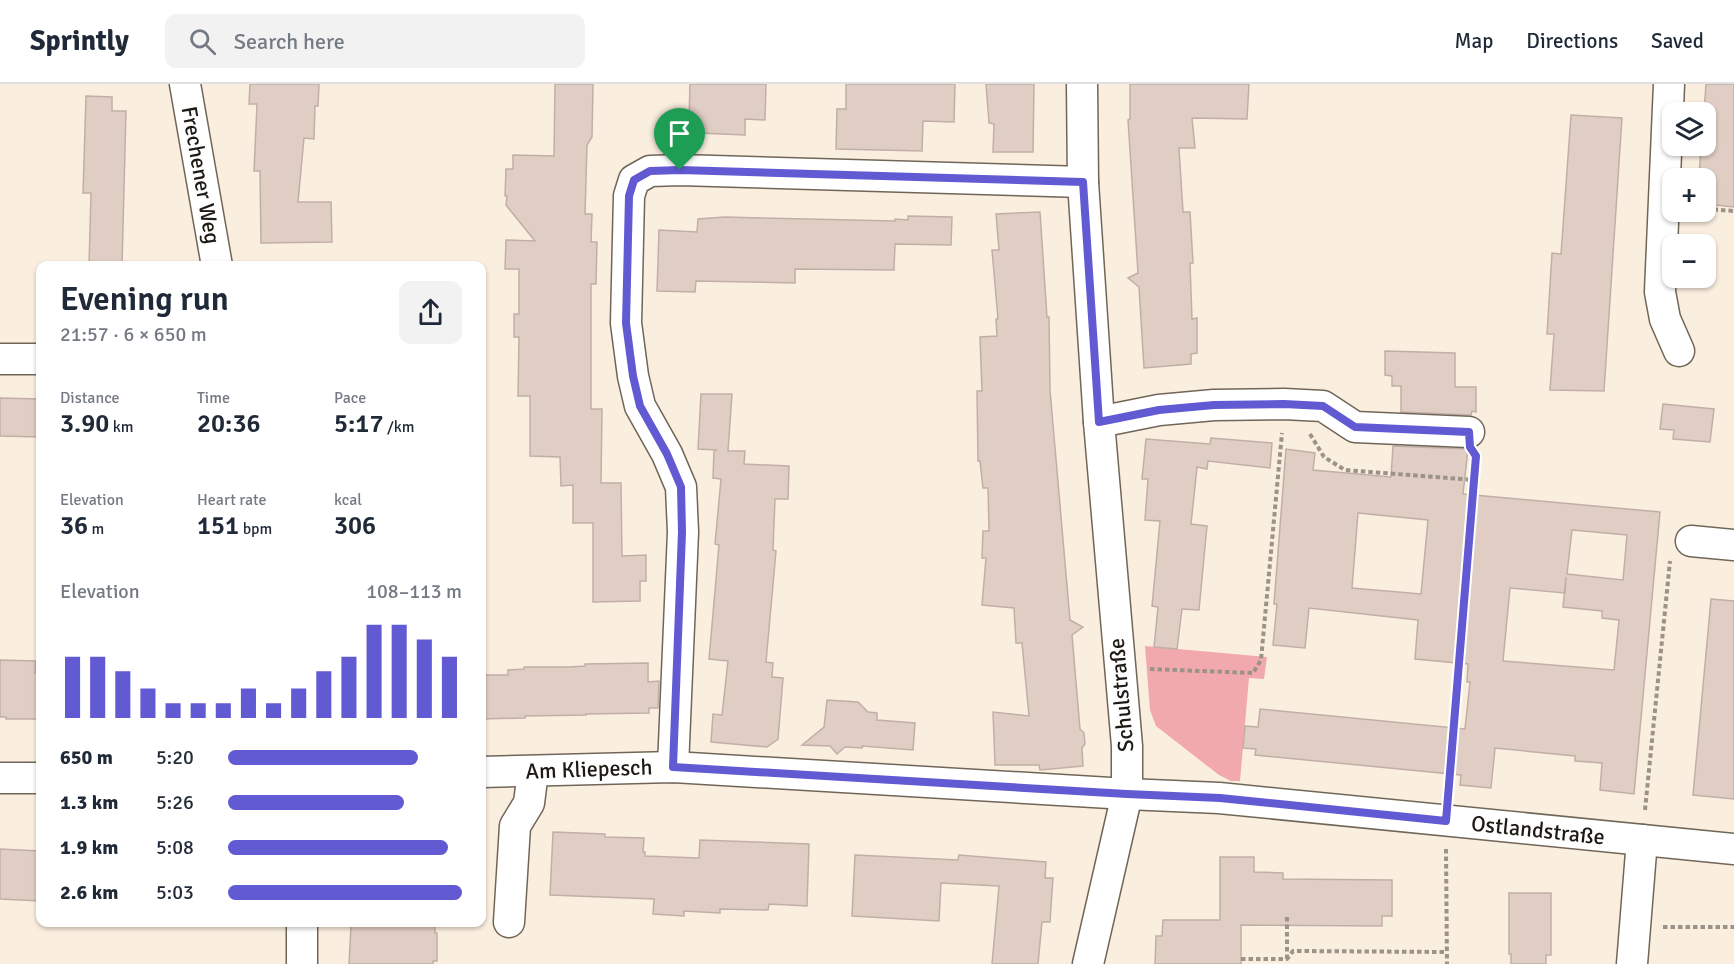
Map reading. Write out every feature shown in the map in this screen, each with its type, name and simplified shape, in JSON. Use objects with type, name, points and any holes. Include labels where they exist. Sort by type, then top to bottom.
[{"type":"street","name":"Frechener Weg","points":[[185,84],[217,261]]},
{"type":"street","name":"Schulstraße","points":[[1082,84],[1083,182],[1099,422],[1127,746],[1127,794],[1088,964]]},
{"type":"street","points":[[1669,84],[1660,292],[1665,319],[1679,351]]},
{"type":"street","points":[[673,767],[682,532],[681,487],[667,454],[640,406],[633,376],[626,323],[629,196],[634,180],[650,171],[680,170],[1083,182]]},
{"type":"street","points":[[0,358],[36,359]]},
{"type":"street","points":[[1099,422],[1159,410],[1214,405],[1284,404],[1323,406],[1355,427],[1469,432]]},
{"type":"street","points":[[1681,549],[1734,545]]},
{"type":"street","name":"Am Kliepesch","points":[[486,772],[673,767],[1127,794]]},
{"type":"street","points":[[509,922],[515,826],[529,802],[533,771]]},
{"type":"street","points":[[0,778],[36,778]]},
{"type":"street","name":"Ostlandstraße","points":[[1127,794],[1220,798],[1734,849]]},
{"type":"street","points":[[1632,964],[1642,840]]},
{"type":"street","points":[[302,927],[302,964]]},
{"type":"path","points":[[1716,210],[1734,211]]},
{"type":"path","points":[[1119,668],[1253,673],[1261,660],[1284,404]]},
{"type":"path","points":[[1446,964],[1446,821],[1476,456],[1470,447],[1469,432]]},
{"type":"path","points":[[1642,840],[1681,549]]},
{"type":"path","points":[[1287,915],[1287,959]]},
{"type":"path","points":[[1635,927],[1734,927]]},
{"type":"path","points":[[1287,959],[1293,951],[1446,952]]},
{"type":"path","points":[[1241,959],[1287,959]]},
{"type":"shaded area","points":[[1145,646],[1267,657],[1264,679],[1249,678],[1240,781],[1231,781],[1219,775],[1156,726],[1150,710]]},
{"type":"building","points":[[250,84],[319,84],[318,106],[315,106],[314,139],[304,138],[298,202],[331,202],[332,242],[261,243],[260,171],[254,171],[257,104],[249,104]]},
{"type":"building","points":[[555,84],[593,84],[592,137],[587,145],[585,214],[592,214],[591,242],[597,242],[596,284],[591,284],[591,409],[602,409],[601,483],[621,483],[622,556],[646,555],[646,581],[640,581],[640,601],[593,602],[593,523],[573,523],[573,485],[561,486],[560,457],[530,456],[530,396],[518,396],[519,337],[514,337],[514,314],[519,314],[519,269],[505,269],[506,240],[535,241],[506,205],[506,169],[513,169],[513,155],[554,156]]},
{"type":"building","points":[[690,84],[766,84],[765,120],[745,119],[745,135],[698,133],[698,120],[689,120]]},
{"type":"building","points":[[846,84],[955,84],[954,122],[923,121],[922,151],[836,149],[837,109],[846,109]]},
{"type":"building","points":[[986,84],[1034,84],[1033,152],[993,152],[994,124],[989,123]]},
{"type":"building","points":[[1130,84],[1249,84],[1247,119],[1192,118],[1195,148],[1179,148],[1183,212],[1190,212],[1193,263],[1190,263],[1192,319],[1197,318],[1197,353],[1191,354],[1191,364],[1144,368],[1139,287],[1128,278],[1138,273],[1128,120],[1130,119]]},
{"type":"building","points":[[1706,84],[1734,84],[1734,207],[1716,205],[1716,168],[1700,168],[1700,156],[1716,156],[1716,102],[1705,102]]},
{"type":"building","points":[[86,96],[112,97],[112,111],[126,111],[122,261],[89,261],[91,193],[83,193]]},
{"type":"building","points":[[1571,115],[1622,118],[1604,391],[1550,390],[1554,334],[1547,334],[1552,253],[1561,254]]},
{"type":"building","points":[[1040,212],[1047,317],[1049,317],[1050,390],[1070,620],[1083,627],[1072,635],[1080,729],[1084,733],[1085,744],[1082,748],[1083,766],[1040,770],[1039,765],[995,765],[993,712],[1029,716],[1022,643],[1016,643],[1014,608],[982,605],[986,558],[982,558],[983,531],[989,531],[988,488],[983,488],[980,461],[978,461],[977,391],[982,391],[980,337],[997,336],[996,319],[998,319],[992,250],[999,250],[996,214]]},
{"type":"building","points":[[908,216],[952,217],[951,245],[895,244],[894,270],[795,269],[795,283],[696,281],[695,292],[657,291],[659,230],[697,232],[698,219],[724,217],[895,221],[895,219],[908,220]]},
{"type":"building","points":[[1385,351],[1455,353],[1455,387],[1476,387],[1476,412],[1472,411],[1471,415],[1401,412],[1401,386],[1392,386],[1392,376],[1385,375]]},
{"type":"building","points":[[701,394],[732,394],[728,451],[745,451],[744,464],[789,466],[788,499],[775,499],[773,550],[776,551],[766,662],[773,663],[772,677],[783,678],[778,739],[767,747],[711,742],[713,714],[722,715],[728,661],[709,659],[719,545],[715,544],[721,479],[713,478],[714,450],[717,450],[698,449]]},
{"type":"building","points":[[0,398],[36,399],[36,437],[0,436]]},
{"type":"building","points":[[1663,404],[1714,409],[1710,442],[1673,439],[1674,430],[1660,429]]},
{"type":"building","points":[[1211,438],[1272,443],[1270,468],[1208,461],[1207,469],[1197,467],[1191,524],[1207,526],[1199,610],[1182,609],[1177,649],[1154,647],[1158,607],[1152,606],[1160,521],[1145,520],[1148,479],[1142,479],[1146,439],[1210,444]]},
{"type":"building","points":[[1393,446],[1468,449],[1463,494],[1660,512],[1634,794],[1600,790],[1602,763],[1575,761],[1575,756],[1495,748],[1491,788],[1460,785],[1461,775],[1255,755],[1256,749],[1243,748],[1245,726],[1258,727],[1260,709],[1465,729],[1470,682],[1467,682],[1468,664],[1415,659],[1418,620],[1309,608],[1305,648],[1273,645],[1286,449],[1315,453],[1313,470],[1391,477]],"holes":[[[1358,513],[1428,520],[1421,594],[1352,588]],[[1572,530],[1627,535],[1623,580],[1567,574]],[[1510,588],[1564,593],[1563,607],[1602,611],[1602,618],[1619,620],[1614,670],[1503,661]]]},
{"type":"building","points":[[1711,599],[1734,601],[1734,799],[1693,795]]},
{"type":"building","points":[[0,660],[36,661],[36,719],[0,717]]},
{"type":"building","points":[[648,663],[648,682],[659,681],[658,708],[649,708],[649,713],[486,719],[486,675],[508,675],[508,670],[524,669],[524,667],[569,667],[585,666],[585,664]]},
{"type":"building","points":[[827,700],[858,702],[868,712],[877,713],[877,720],[915,723],[913,750],[862,746],[862,748],[845,747],[837,754],[830,746],[802,745],[824,727]]},
{"type":"building","points":[[553,832],[644,838],[645,856],[699,858],[700,840],[809,844],[807,906],[769,904],[768,910],[720,909],[720,913],[684,911],[684,916],[653,914],[654,899],[550,895]]},
{"type":"building","points":[[0,849],[36,851],[36,901],[0,899]]},
{"type":"building","points":[[855,855],[958,860],[959,855],[1046,862],[1045,878],[1053,878],[1050,922],[1042,922],[1038,964],[992,964],[999,886],[941,883],[939,921],[852,916]]},
{"type":"building","points":[[1220,857],[1254,857],[1254,872],[1283,873],[1283,879],[1392,880],[1392,916],[1382,916],[1382,926],[1241,925],[1241,964],[1155,964],[1156,936],[1162,936],[1163,920],[1220,920]]},
{"type":"building","points":[[1509,893],[1551,893],[1551,955],[1546,955],[1546,964],[1511,964]]},
{"type":"building","points":[[351,927],[435,927],[437,961],[433,961],[433,964],[349,964]]},
{"type":"route","points":[[680,170],[1083,182],[1099,422],[1159,410],[1214,405],[1284,404],[1323,406],[1355,427],[1469,432],[1470,447],[1476,456],[1446,821],[1220,798],[673,767],[682,532],[681,487],[667,454],[640,406],[633,376],[626,323],[629,196],[634,180],[650,171],[680,170]]}]
